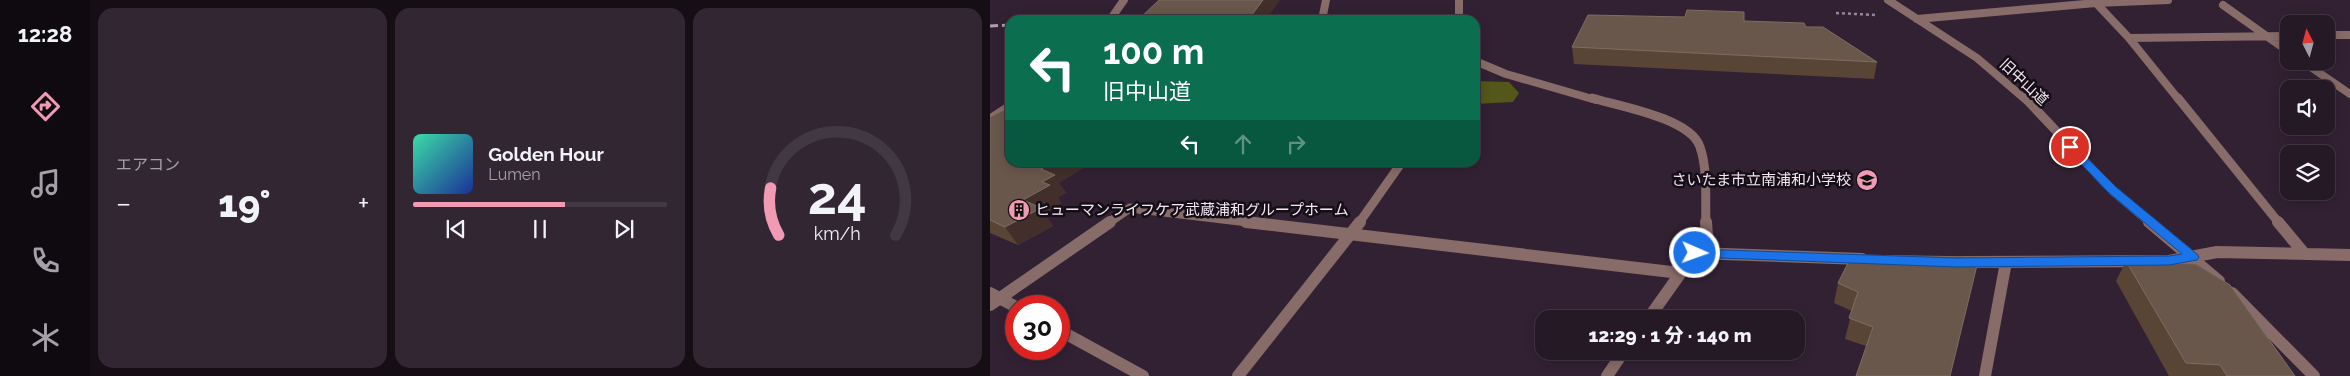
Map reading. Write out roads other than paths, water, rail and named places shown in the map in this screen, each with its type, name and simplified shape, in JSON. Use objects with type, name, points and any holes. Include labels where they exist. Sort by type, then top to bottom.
[{"type":"street","points":[[1114,15],[1124,0]]},
{"type":"street","points":[[1323,15],[1326,0]]},
{"type":"street","points":[[1459,0],[1459,15]]},
{"type":"street","name":"旧中山道","points":[[1888,0],[1977,58],[2023,96],[2112,190],[2193,257],[2281,340],[2314,376]]},
{"type":"street","points":[[1917,19],[2096,3],[2168,0]]},
{"type":"street","points":[[2096,3],[2129,38],[2303,252]]},
{"type":"street","points":[[2223,5],[2280,46]]},
{"type":"street","points":[[2335,35],[2350,35]]},
{"type":"street","points":[[2129,38],[2280,36]]},
{"type":"street","points":[[1480,63],[1506,74],[1662,118],[1688,130],[1700,145],[1703,162],[1707,236],[1654,310]]},
{"type":"street","points":[[2315,70],[2350,94]]},
{"type":"street","points":[[990,119],[1005,109]]},
{"type":"street","points":[[1238,376],[1351,234],[1398,167]]},
{"type":"street","points":[[993,299],[1130,208],[1680,273]]},
{"type":"street","points":[[1950,262],[2169,260],[2217,252],[2303,252],[2350,255]]},
{"type":"street","points":[[1695,253],[1876,260]]},
{"type":"street","points":[[1985,376],[2006,262]]},
{"type":"street","points":[[993,299],[1005,303]]},
{"type":"street","points":[[1070,336],[1143,376]]},
{"type":"street","points":[[1607,376],[1618,360]]},
{"type":"railway","points":[[990,26],[1005,25]]},
{"type":"place","name":"さいたま市立南浦和小学校","points":[[1867,180]]},
{"type":"place","name":"ヒューマンライフケア武蔵浦和グループホーム","points":[[1019,210]]}]
